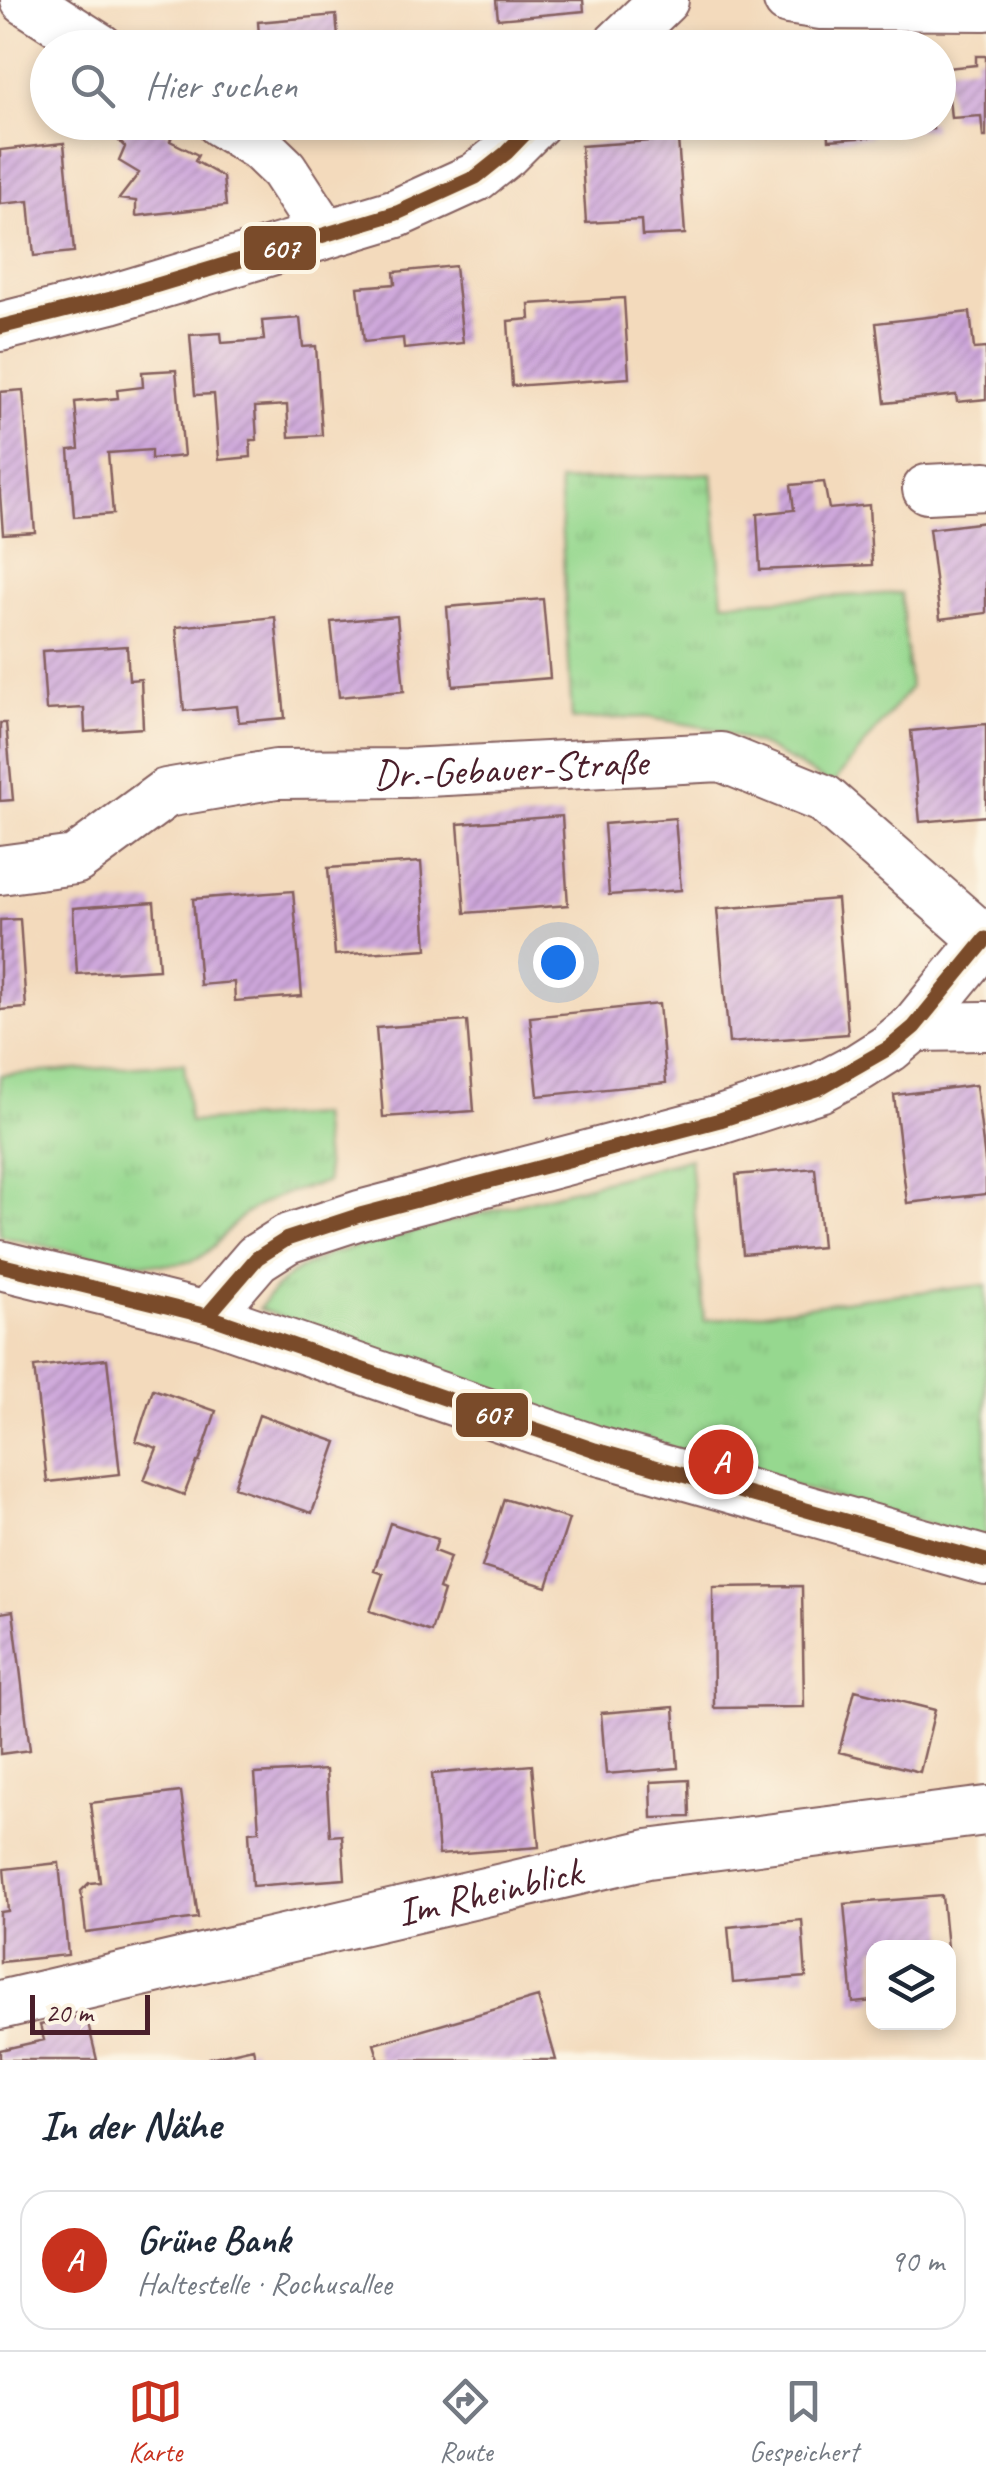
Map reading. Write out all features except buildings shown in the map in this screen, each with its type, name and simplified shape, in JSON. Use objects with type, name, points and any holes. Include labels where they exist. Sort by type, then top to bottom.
[{"type":"street","points":[[25,0],[72,30]]},
{"type":"street","points":[[633,30],[664,0]]},
{"type":"street","points":[[788,0],[822,5],[986,6]]},
{"type":"street","points":[[249,140],[283,169],[325,233]]},
{"type":"street","points":[[0,327],[111,300],[397,213],[476,177],[520,140]]},
{"type":"street","points":[[927,488],[986,486]]},
{"type":"street","name":"Dr.-Gebauer-Straße","points":[[0,870],[75,860],[166,792],[276,774],[407,773],[721,758],[824,799],[985,939],[914,1027],[859,1068],[819,1088],[720,1120],[287,1239],[257,1258],[207,1316]]},
{"type":"street","points":[[914,1027],[986,1026]]},
{"type":"street","points":[[0,1264],[207,1316],[596,1450],[986,1561]]},
{"type":"street","name":"Im Rheinblick","points":[[0,2005],[648,1854],[986,1811]]},
{"type":"green space","points":[[712,473],[723,602],[901,593],[910,688],[832,785],[765,747],[714,729],[646,717],[572,720],[559,482]]},
{"type":"green space","points":[[184,1063],[189,1122],[320,1115],[327,1182],[256,1207],[203,1255],[180,1264],[101,1258],[0,1236],[0,1075]]},
{"type":"green space","points":[[690,1158],[704,1321],[986,1285],[986,1540],[592,1430],[259,1309],[290,1276],[330,1254]]},
{"type":"transit line","name":"607","points":[[0,327],[111,299],[397,213],[476,177],[519,140]]},
{"type":"transit line","name":"607","points":[[207,1316],[257,1258],[287,1239],[360,1215],[720,1120],[819,1088],[889,1048],[914,1027],[986,939]]},
{"type":"transit line","name":"607","points":[[0,1265],[207,1316],[595,1450],[986,1561]]},
{"type":"place","name":"Grüne Bank","points":[[721,1462]]}]
